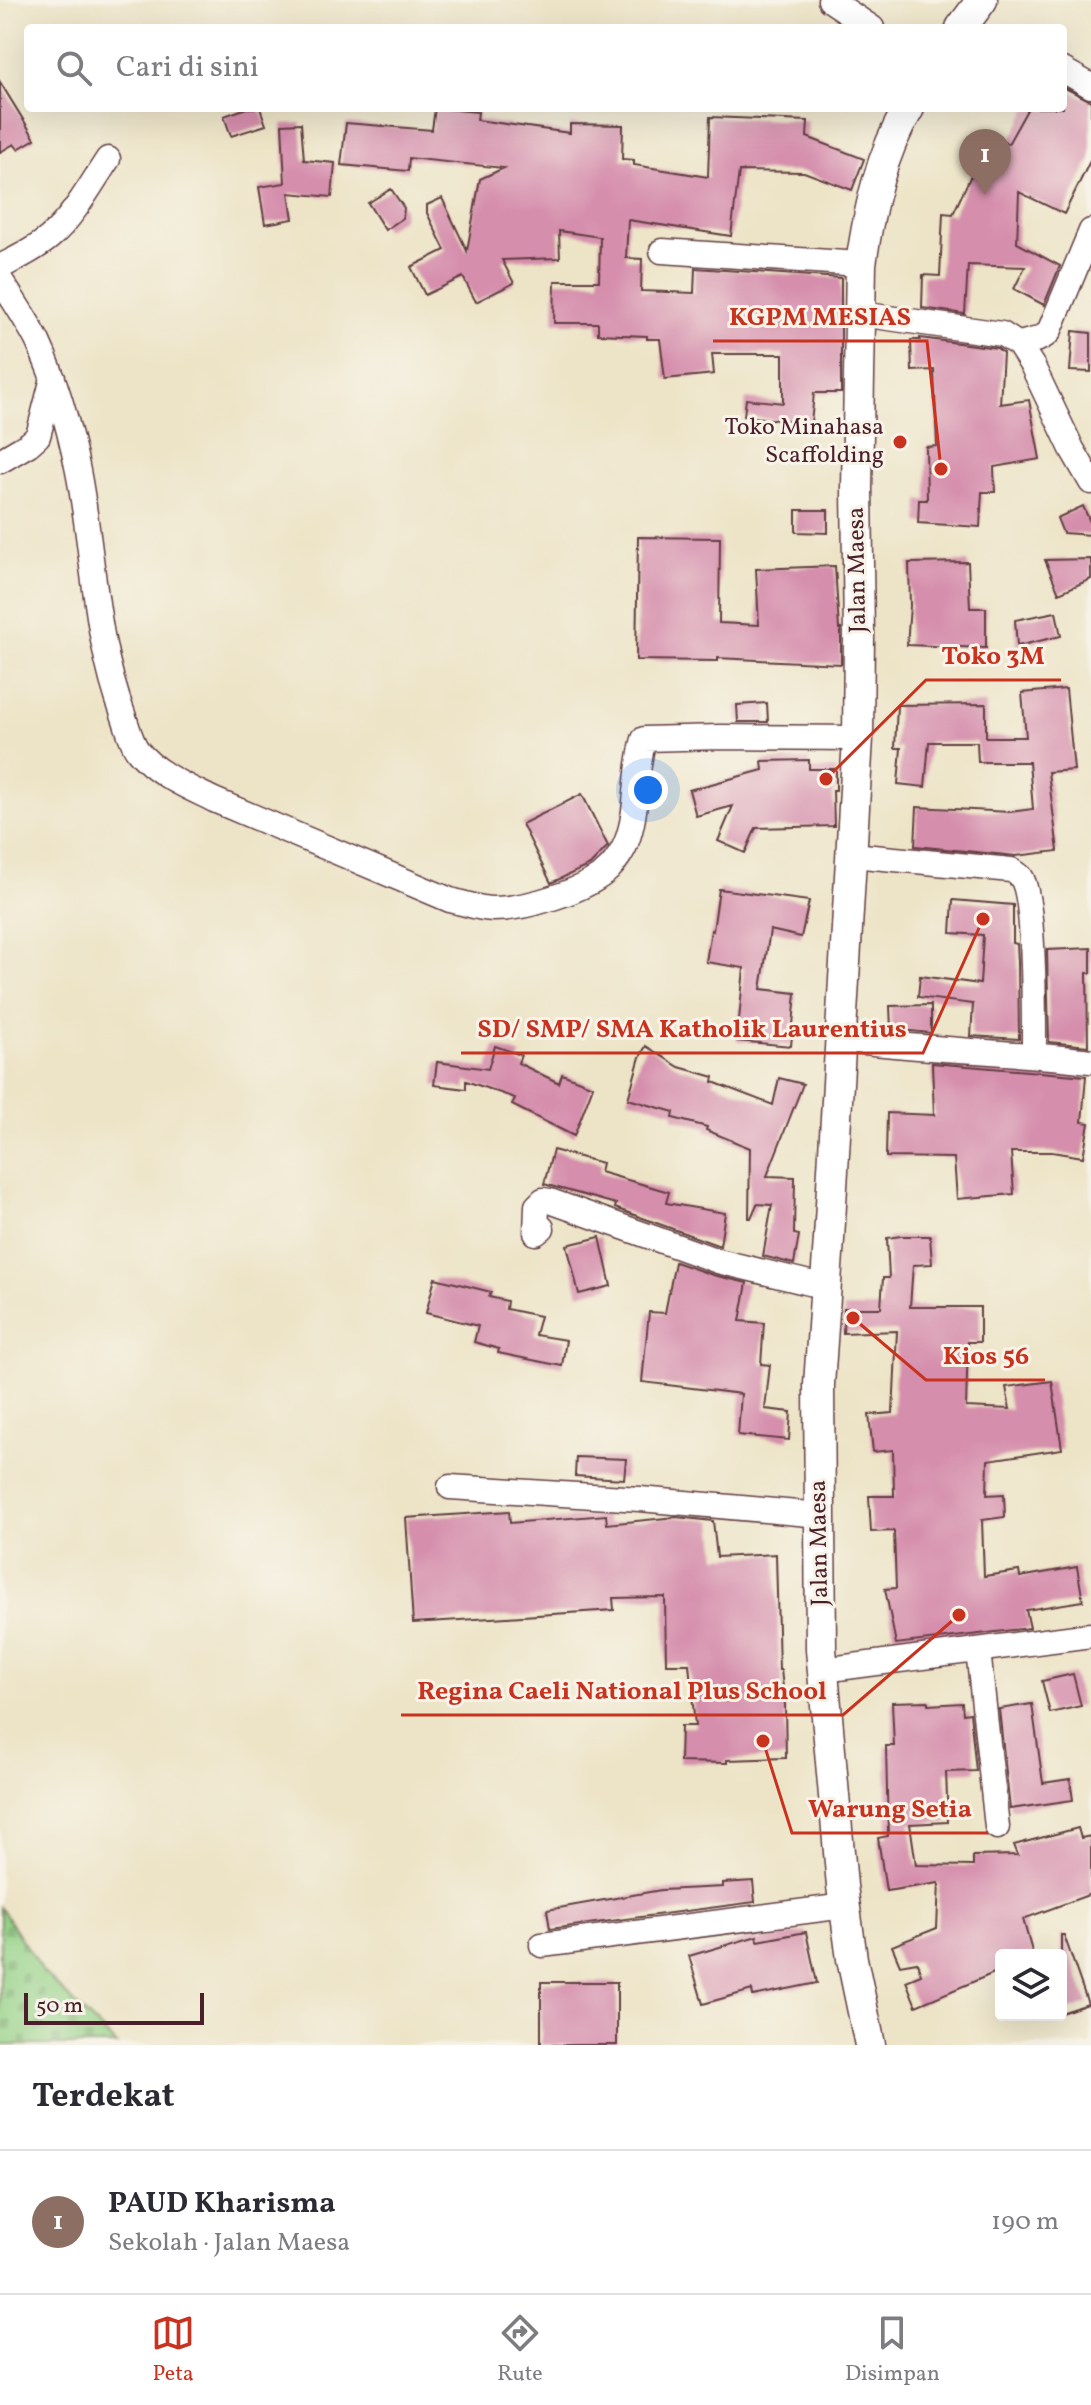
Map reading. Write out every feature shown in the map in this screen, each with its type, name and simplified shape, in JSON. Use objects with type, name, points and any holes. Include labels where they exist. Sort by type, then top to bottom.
[{"type":"street","points":[[830,0],[866,24]]},
{"type":"street","points":[[1067,72],[1091,86]]},
{"type":"street","name":"Jalan Maesa","points":[[870,2045],[852,1959],[845,1906],[821,1649],[819,1385],[858,738],[857,488],[861,264],[883,160],[907,112]]},
{"type":"street","points":[[0,267],[36,248],[51,236],[108,159]]},
{"type":"street","points":[[1019,345],[1043,338],[1049,332],[1091,231]]},
{"type":"street","points":[[662,251],[861,264]]},
{"type":"street","points":[[0,279],[36,339],[53,377],[78,472],[112,680],[135,748],[151,765],[214,800],[450,900],[491,909],[536,904],[592,881],[611,868],[626,843],[644,739],[858,738]]},
{"type":"street","points":[[860,314],[1002,334],[1019,345],[1091,482]]},
{"type":"street","points":[[0,461],[38,436],[53,377]]},
{"type":"street","points":[[852,855],[1011,870],[1020,876],[1027,897],[1030,926],[1034,1054]]},
{"type":"street","points":[[840,1039],[1091,1061]]},
{"type":"street","points":[[542,1228],[536,1233],[537,1206],[543,1200],[550,1201],[718,1261],[826,1287]]},
{"type":"street","points":[[450,1487],[820,1515]]},
{"type":"street","points":[[823,1670],[1091,1635]]},
{"type":"street","points":[[978,1650],[997,1827]]},
{"type":"street","points":[[542,1945],[845,1906]]},
{"type":"green space","points":[[0,1907],[43,1972],[117,2045],[0,2045]]},
{"type":"building","points":[[0,82],[35,139],[18,149],[14,144],[0,152]]},
{"type":"building","points":[[1067,89],[1091,101],[1091,159],[1064,214],[1019,192],[1017,243],[1060,266],[1044,305],[1014,289],[1025,267],[968,265],[965,314],[922,308],[923,275],[940,276],[943,213],[953,214],[974,169],[970,167],[987,134],[1008,144],[1026,112],[1067,112]]},
{"type":"building","points":[[236,112],[261,112],[266,125],[231,136],[224,116]]},
{"type":"building","points":[[434,112],[478,112],[477,120],[570,133],[570,124],[623,125],[622,159],[634,160],[634,165],[708,177],[710,117],[808,121],[807,137],[864,159],[852,190],[804,172],[739,171],[731,236],[628,220],[626,258],[642,259],[641,291],[694,293],[695,268],[841,278],[841,393],[814,393],[811,424],[744,416],[746,399],[783,403],[783,354],[712,354],[714,374],[665,379],[660,339],[598,334],[598,323],[554,323],[555,281],[599,281],[600,237],[559,231],[560,258],[502,260],[514,283],[476,302],[463,277],[425,295],[411,267],[445,250],[427,213],[427,205],[442,198],[467,251],[480,179],[504,168],[409,158],[408,171],[341,165],[346,123],[432,130]]},
{"type":"building","points":[[301,123],[304,160],[335,163],[332,197],[289,193],[293,219],[265,224],[259,187],[285,183],[282,124]]},
{"type":"building","points":[[391,189],[404,208],[403,218],[385,230],[368,203]]},
{"type":"building","points":[[1073,331],[1091,333],[1091,372],[1070,371]]},
{"type":"building","points":[[920,338],[997,348],[1003,353],[1000,404],[1029,400],[1040,459],[994,467],[995,492],[982,492],[980,527],[918,523],[919,500],[927,500],[926,447],[937,446],[934,370],[912,371],[911,340]]},
{"type":"building","points":[[1083,506],[1091,524],[1091,535],[1063,533],[1057,518]]},
{"type":"building","points":[[796,510],[828,510],[828,533],[796,532]]},
{"type":"building","points":[[638,537],[720,538],[719,623],[759,625],[756,569],[835,566],[841,664],[718,658],[718,661],[636,660]]},
{"type":"building","points":[[1091,559],[1091,579],[1059,593],[1045,560]]},
{"type":"building","points":[[968,562],[970,608],[986,608],[986,648],[907,645],[909,563]]},
{"type":"building","points":[[1056,612],[1061,636],[1017,646],[1015,620]]},
{"type":"building","points":[[1066,689],[1074,770],[1048,772],[1058,851],[1016,856],[915,846],[917,807],[1010,812],[1033,809],[1029,762],[978,762],[977,742],[929,742],[925,787],[898,784],[901,748],[895,748],[897,705],[986,704],[986,737],[1026,737],[1022,693]]},
{"type":"building","points":[[767,703],[768,722],[738,722],[737,705]]},
{"type":"building","points":[[809,760],[809,769],[836,769],[834,826],[756,828],[745,853],[718,841],[733,806],[696,816],[689,790],[763,770],[762,761]]},
{"type":"building","points":[[582,794],[608,846],[590,865],[551,883],[522,824]]},
{"type":"building","points":[[719,889],[809,901],[801,937],[770,930],[761,989],[796,993],[791,1046],[737,1041],[744,968],[706,962]]},
{"type":"building","points":[[953,900],[1013,905],[1013,943],[1017,944],[1018,962],[1019,1039],[971,1036],[973,1004],[918,997],[920,976],[980,984],[983,935],[951,933]]},
{"type":"building","points":[[1091,948],[1091,973],[1087,973],[1088,1046],[1049,1042],[1047,950]]},
{"type":"building","points":[[931,1005],[931,1033],[891,1029],[890,1006]]},
{"type":"building","points":[[495,1046],[521,1055],[518,1063],[559,1083],[562,1074],[593,1086],[574,1136],[512,1105],[515,1098],[466,1081],[466,1089],[434,1085],[437,1062],[488,1069]]},
{"type":"building","points":[[646,1046],[679,1067],[714,1077],[713,1082],[773,1105],[779,1078],[803,1084],[767,1176],[795,1177],[794,1234],[799,1235],[794,1264],[763,1256],[772,1205],[757,1204],[749,1218],[750,1148],[706,1130],[707,1127],[673,1118],[674,1112],[628,1099]]},
{"type":"building","points":[[932,1063],[1086,1076],[1082,1122],[1089,1123],[1083,1157],[1052,1152],[1011,1152],[1014,1194],[957,1199],[954,1158],[886,1157],[887,1113],[934,1115]]},
{"type":"building","points":[[553,1150],[602,1163],[600,1172],[669,1192],[666,1203],[725,1213],[720,1246],[615,1208],[616,1204],[544,1184]]},
{"type":"building","points":[[930,1236],[932,1264],[913,1265],[910,1307],[980,1307],[980,1342],[968,1342],[966,1407],[1010,1409],[1006,1387],[1052,1381],[1062,1449],[988,1460],[987,1495],[1004,1494],[1005,1517],[982,1520],[984,1576],[1019,1571],[1020,1577],[1077,1567],[1083,1601],[1026,1610],[1030,1628],[896,1644],[885,1589],[896,1588],[894,1531],[871,1532],[869,1496],[894,1496],[893,1450],[873,1452],[869,1415],[893,1413],[897,1331],[843,1333],[844,1308],[881,1308],[883,1278],[889,1278],[887,1238]]},
{"type":"building","points":[[600,1237],[611,1286],[579,1294],[567,1245]]},
{"type":"building","points":[[675,1262],[747,1283],[740,1321],[764,1323],[761,1364],[770,1365],[765,1409],[791,1412],[789,1440],[738,1435],[741,1394],[642,1382],[649,1312],[665,1313]]},
{"type":"building","points":[[435,1278],[491,1292],[489,1297],[507,1301],[506,1309],[540,1316],[535,1335],[566,1340],[562,1366],[498,1353],[499,1349],[474,1342],[478,1326],[426,1313]]},
{"type":"building","points":[[576,1457],[626,1459],[624,1479],[575,1476]]},
{"type":"building","points":[[509,1511],[510,1523],[606,1515],[607,1524],[676,1517],[713,1521],[717,1557],[776,1554],[779,1670],[785,1705],[786,1758],[727,1760],[727,1763],[680,1762],[681,1726],[695,1726],[689,1664],[666,1664],[665,1597],[613,1598],[614,1610],[413,1623],[406,1518]]},
{"type":"building","points":[[1073,1674],[1081,1706],[1050,1713],[1042,1681]]},
{"type":"building","points":[[928,1701],[928,1705],[962,1703],[963,1714],[970,1713],[976,1771],[946,1772],[948,1822],[910,1824],[916,1865],[973,1866],[973,1856],[1018,1855],[1014,1845],[1078,1828],[1081,1838],[1091,1836],[1091,1894],[1023,1919],[1031,1949],[995,1949],[995,1973],[916,2006],[906,1981],[921,1975],[917,1962],[900,1965],[892,1946],[937,1928],[939,1883],[886,1891],[878,1838],[888,1836],[886,1746],[894,1746],[892,1702]]},
{"type":"building","points":[[1032,1704],[1043,1783],[1070,1779],[1073,1800],[1010,1809],[999,1709]]},
{"type":"building","points":[[753,1881],[755,1902],[550,1929],[547,1910],[661,1890],[723,1887],[723,1883]]},
{"type":"building","points":[[806,1932],[817,1983],[753,1996],[752,1990],[703,2004],[689,1956],[757,1936],[758,1941]]},
{"type":"building","points":[[1061,1935],[1064,1935],[1088,2004],[1067,2011],[1067,1949],[1061,1949]]},
{"type":"building","points":[[541,1982],[617,1982],[617,2045],[541,2045]]},
{"type":"place","name":"PAUD Kharisma","points":[[985,195]]},
{"type":"place","name":"Toko Minahasa Scaffolding","points":[[900,442]]},
{"type":"place","name":"KGPM MESIAS","points":[[941,469]]},
{"type":"place","name":"Toko 3M","points":[[826,779]]},
{"type":"place","name":"SD/ SMP/ SMA Katholik Laurentius","points":[[983,919]]},
{"type":"place","name":"Kios 56","points":[[853,1318]]},
{"type":"place","name":"Regina Caeli National Plus School","points":[[959,1615]]},
{"type":"place","name":"Warung Setia","points":[[763,1741]]}]
